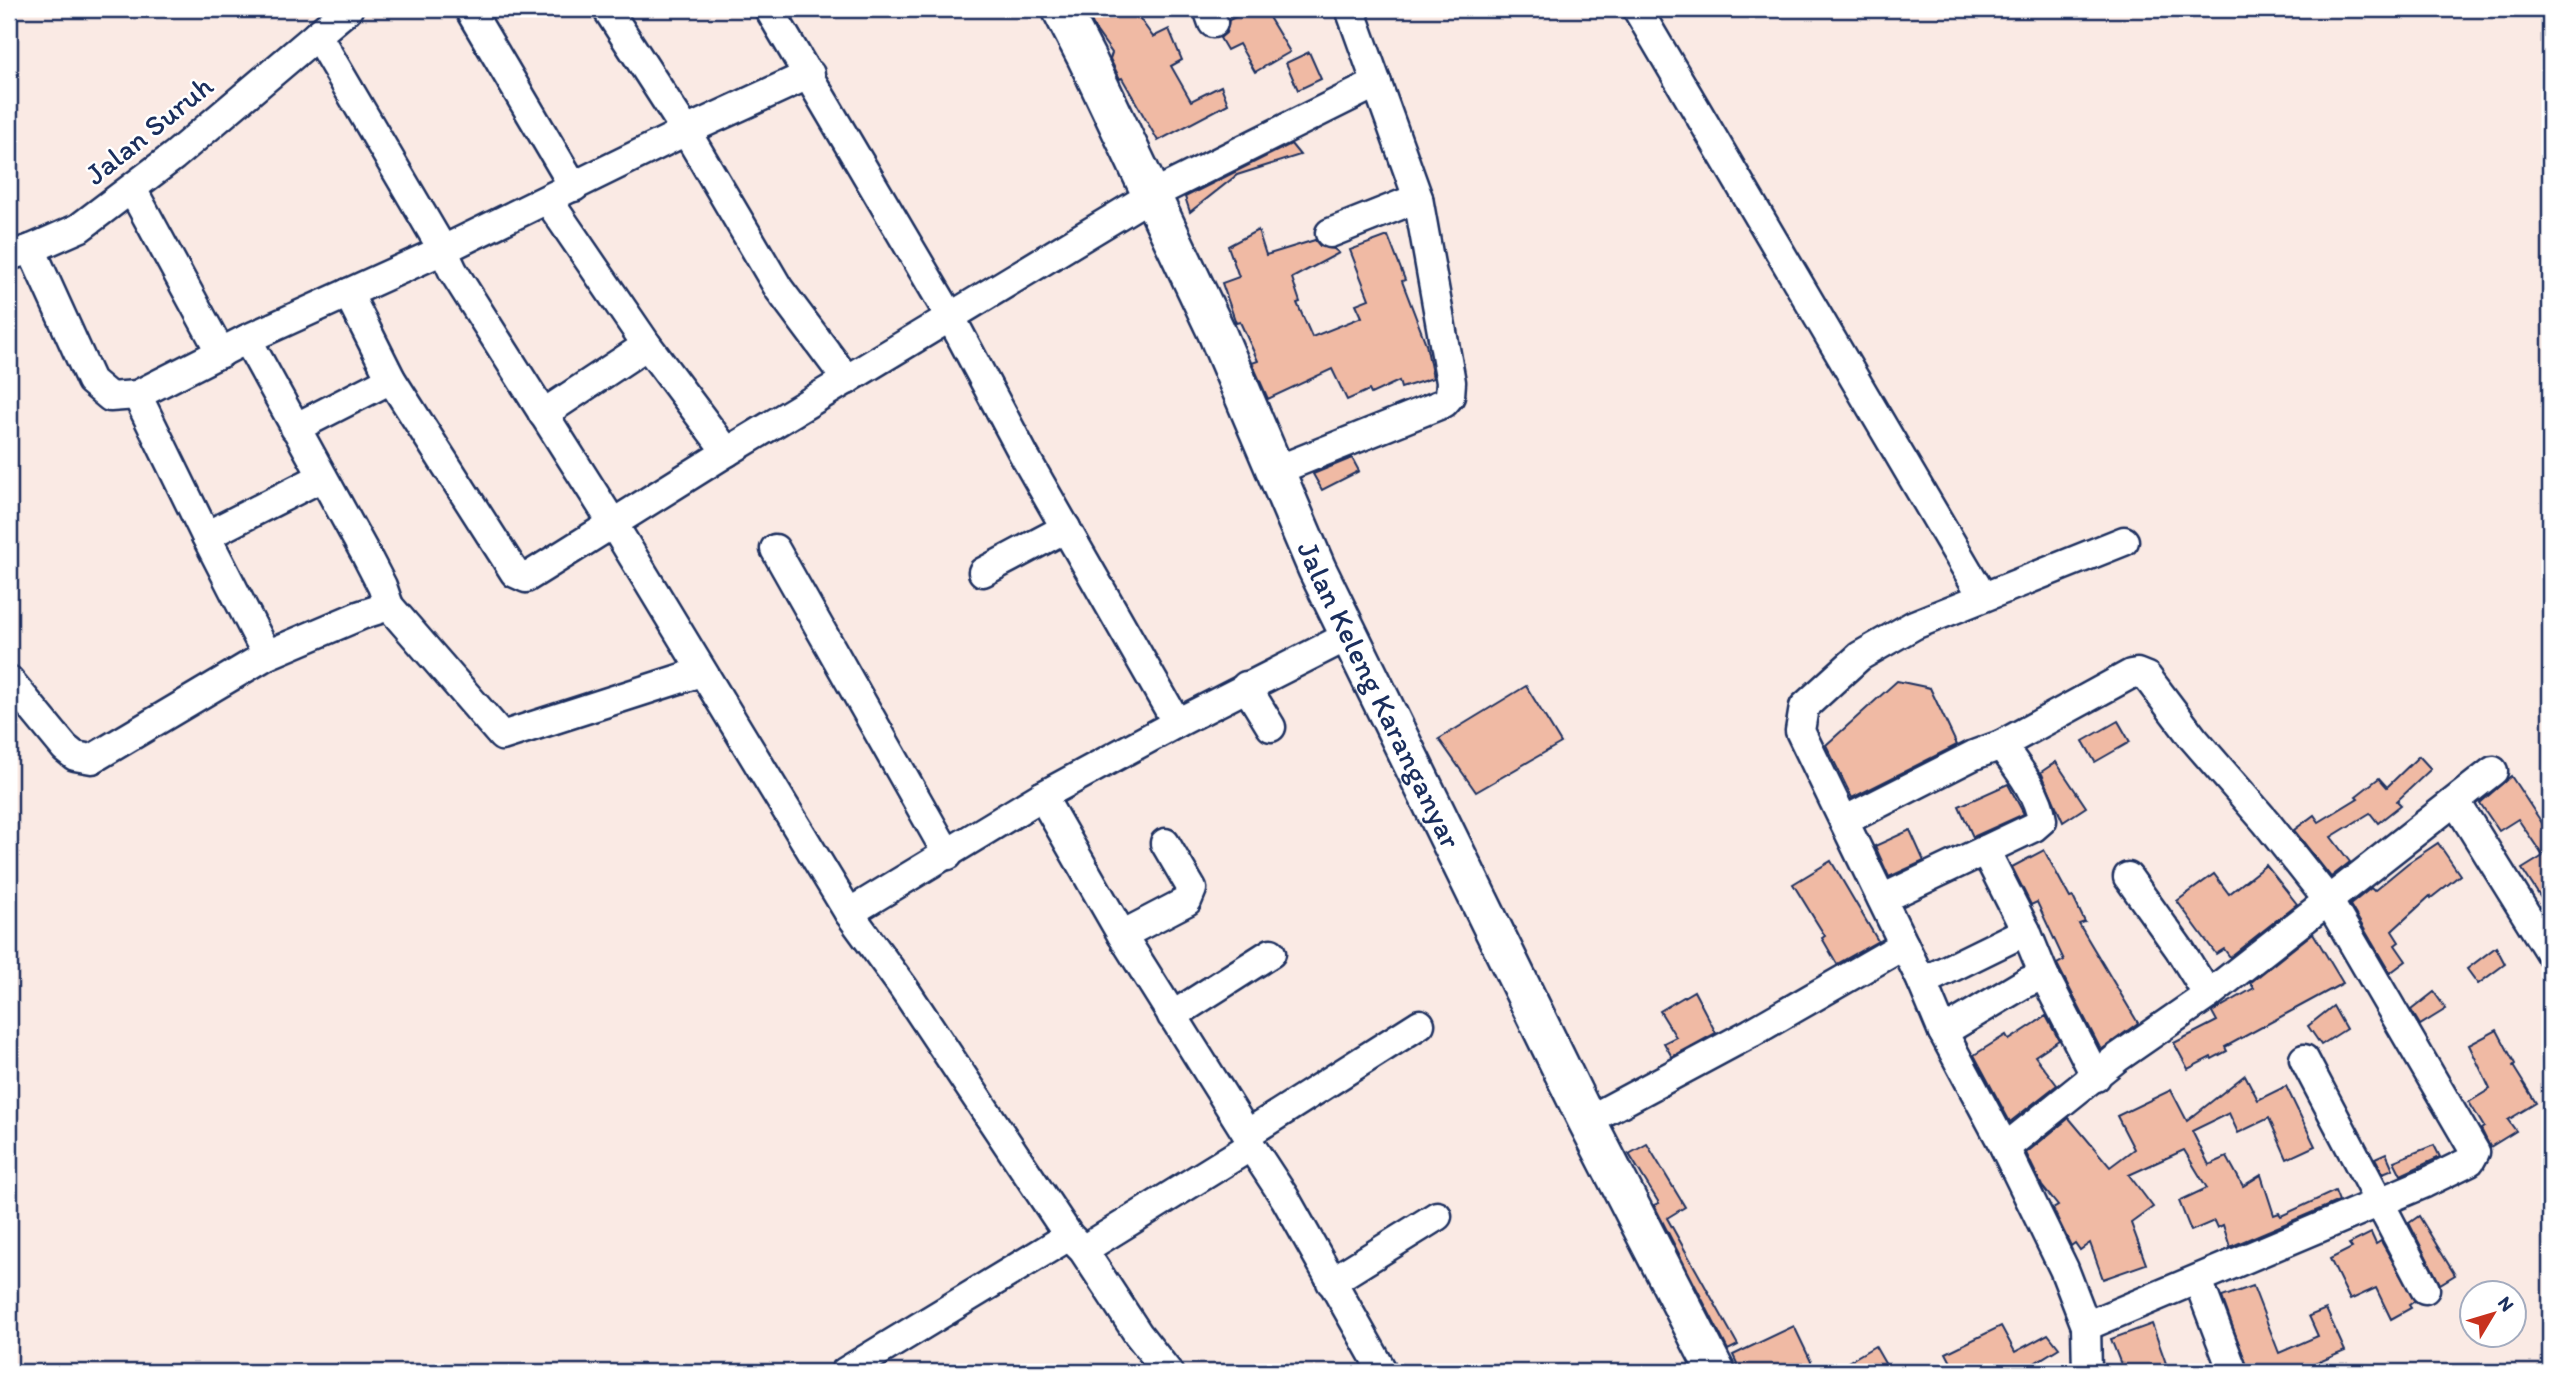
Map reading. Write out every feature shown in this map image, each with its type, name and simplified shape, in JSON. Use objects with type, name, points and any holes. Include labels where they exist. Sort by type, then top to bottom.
[{"type":"main road","name":"Jalan Keleng Karanganyar","points":[[1061,9],[1216,331],[1317,569],[1587,1121],[1716,1372]]},
{"type":"street","name":"Jalan Suruh","points":[[20,252],[79,228],[132,189],[348,9]]},
{"type":"street","points":[[469,9],[575,187]]},
{"type":"street","points":[[607,9],[686,131],[779,289],[846,380]]},
{"type":"street","points":[[769,9],[810,74],[824,103],[950,316],[1177,723]]},
{"type":"street","points":[[1275,471],[1444,403],[1450,396],[1451,382],[1418,198],[1350,9]]},
{"type":"street","points":[[1637,9],[1983,597]]},
{"type":"street","points":[[317,35],[453,271],[612,522],[849,913],[903,987],[1138,1334],[1168,1372]]},
{"type":"street","points":[[20,252],[91,381],[110,397],[137,395],[247,339],[443,250],[686,131],[810,74]]},
{"type":"street","points":[[348,293],[391,379],[515,573],[522,578],[530,577],[612,522],[1152,195],[1377,83]]},
{"type":"street","points":[[132,189],[221,353]]},
{"type":"street","points":[[1330,233],[1418,198]]},
{"type":"street","points":[[548,200],[647,345],[727,452]]},
{"type":"street","points":[[247,339],[382,586],[389,606],[502,736],[701,671]]},
{"type":"street","points":[[542,415],[647,345]]},
{"type":"street","points":[[295,428],[391,379]]},
{"type":"street","points":[[137,395],[267,654]]},
{"type":"street","points":[[206,537],[322,477]]},
{"type":"street","points":[[983,572],[1066,528]]},
{"type":"street","points":[[2087,1372],[2086,1326],[2064,1269],[2005,1148],[1943,1032],[1922,982],[1800,731],[1804,707],[1860,656],[1914,625],[2124,541]]},
{"type":"street","points":[[775,549],[948,855]]},
{"type":"street","points":[[9,680],[65,748],[75,756],[92,759],[267,654],[389,606]]},
{"type":"street","points":[[849,913],[1042,796],[1246,686],[1350,635]]},
{"type":"street","points":[[1844,821],[1974,755],[2001,745],[2131,674],[2143,674],[2328,900],[2475,1152],[2470,1160],[2378,1203],[2086,1326]]},
{"type":"street","points":[[1246,686],[1271,727]]},
{"type":"street","points":[[1882,899],[2027,831],[2042,820],[2040,806],[2001,745]]},
{"type":"street","points":[[2005,1148],[2118,1058],[2208,995],[2493,771]]},
{"type":"street","points":[[1042,796],[1122,935],[1285,1198],[1383,1372]]},
{"type":"street","points":[[2456,802],[2550,953]]},
{"type":"street","points":[[1122,935],[1187,901],[1193,893],[1165,843]]},
{"type":"street","points":[[1985,850],[2096,1077]]},
{"type":"street","points":[[2128,877],[2208,995]]},
{"type":"street","points":[[1922,982],[2026,931]]},
{"type":"street","points":[[1587,1121],[1904,945]]},
{"type":"street","points":[[1172,1016],[1271,953]]},
{"type":"street","points":[[1943,1032],[2025,983],[2044,975]]},
{"type":"street","points":[[855,1370],[1249,1140],[1420,1024]]},
{"type":"street","points":[[2304,1059],[2425,1289]]},
{"type":"street","points":[[1331,1282],[1437,1216]]},
{"type":"street","points":[[2198,1280],[2232,1372]]},
{"type":"building","points":[[1086,9],[1133,9],[1153,37],[1169,29],[1182,60],[1171,66],[1191,101],[1221,86],[1228,104],[1158,141],[1122,78],[1120,79],[1110,59],[1112,53],[1095,29]]},
{"type":"building","points":[[1252,9],[1264,9],[1290,52],[1255,72],[1239,44],[1227,50],[1220,38],[1226,33],[1229,20]]},
{"type":"building","points":[[1309,52],[1321,79],[1298,90],[1286,63]]},
{"type":"building","points":[[1291,144],[1300,155],[1237,175],[1190,212],[1185,197]]},
{"type":"building","points":[[1258,230],[1266,255],[1315,240],[1320,246],[1339,253],[1292,278],[1300,302],[1297,303],[1312,337],[1362,317],[1356,304],[1369,299],[1350,250],[1388,236],[1426,344],[1433,378],[1401,388],[1399,381],[1371,394],[1369,390],[1347,400],[1332,369],[1268,399],[1252,363],[1258,361],[1240,322],[1236,323],[1222,283],[1239,277],[1228,246]]},
{"type":"building","points":[[1352,458],[1359,471],[1322,490],[1313,474]]},
{"type":"building","points":[[1897,681],[1930,688],[1957,745],[1852,798],[1826,745]]},
{"type":"building","points":[[1526,686],[1561,743],[1476,792],[1439,739]]},
{"type":"building","points":[[2118,721],[2130,742],[2095,762],[2083,741]]},
{"type":"building","points":[[2419,756],[2431,769],[2397,801],[2401,805],[2378,823],[2370,813],[2331,837],[2350,862],[2331,877],[2294,830],[2314,815],[2319,822],[2358,798],[2356,796],[2379,778],[2387,787]]},
{"type":"building","points":[[2056,762],[2086,807],[2063,822],[2041,772]]},
{"type":"building","points":[[2511,776],[2550,835],[2550,912],[2522,869],[2543,856],[2518,819],[2499,831],[2480,803]]},
{"type":"building","points":[[2008,784],[2024,814],[1973,837],[1959,806]]},
{"type":"building","points":[[1910,830],[1924,861],[1889,877],[1875,846]]},
{"type":"building","points":[[2438,843],[2460,875],[2431,898],[2430,896],[2392,931],[2399,942],[2395,945],[2406,961],[2390,973],[2350,905],[2371,888],[2374,891]]},
{"type":"building","points":[[2044,850],[2085,922],[2079,924],[2138,1023],[2101,1050],[2057,964],[2064,960],[2037,902],[2031,905],[2012,867]]},
{"type":"building","points":[[1831,861],[1878,941],[1837,964],[1822,938],[1825,936],[1793,884]]},
{"type":"building","points":[[2266,865],[2297,904],[2230,957],[2224,949],[2216,954],[2177,901],[2214,874],[2229,894]]},
{"type":"building","points":[[2313,933],[2343,983],[2225,1047],[2227,1051],[2188,1069],[2174,1043],[2217,1021],[2212,1012],[2254,988],[2250,983]]},
{"type":"building","points":[[2496,947],[2505,964],[2478,984],[2467,969]]},
{"type":"building","points":[[1694,991],[1716,1033],[1672,1057],[1664,1043],[1676,1037],[1660,1011]]},
{"type":"building","points":[[2434,992],[2446,1009],[2420,1025],[2411,1010]]},
{"type":"building","points":[[2333,1006],[2346,1029],[2321,1045],[2308,1026]]},
{"type":"building","points":[[2046,1016],[2059,1040],[2035,1056],[2057,1085],[2010,1122],[1974,1055],[2006,1035],[2009,1040]]},
{"type":"building","points":[[2497,1030],[2515,1064],[2513,1066],[2536,1103],[2508,1120],[2516,1131],[2490,1147],[2481,1129],[2484,1127],[2469,1102],[2490,1089],[2469,1045]]},
{"type":"building","points":[[2245,1075],[2258,1100],[2286,1086],[2315,1146],[2287,1159],[2269,1118],[2238,1133],[2229,1113],[2192,1131],[2209,1165],[2227,1157],[2243,1186],[2261,1175],[2274,1215],[2279,1213],[2281,1216],[2335,1191],[2339,1201],[2230,1247],[2223,1225],[2217,1228],[2214,1221],[2191,1231],[2179,1201],[2207,1188],[2184,1150],[2129,1175],[2153,1207],[2131,1223],[2146,1264],[2103,1279],[2090,1243],[2080,1250],[2075,1243],[2071,1246],[2053,1209],[2058,1206],[2042,1186],[2026,1153],[2069,1118],[2110,1167],[2134,1149],[2117,1116],[2171,1090],[2187,1121]]},
{"type":"building","points":[[1647,1144],[1685,1207],[1667,1218],[1738,1345],[1728,1350],[1654,1205],[1659,1203],[1629,1154]]},
{"type":"building","points":[[2434,1145],[2440,1157],[2401,1175],[2394,1161]]},
{"type":"building","points":[[2386,1153],[2393,1169],[2383,1173],[2375,1158]]},
{"type":"building","points":[[2419,1216],[2455,1275],[2440,1284],[2409,1223]]},
{"type":"building","points":[[2371,1233],[2376,1244],[2381,1241],[2415,1301],[2409,1305],[2411,1308],[2391,1319],[2376,1288],[2350,1300],[2330,1259],[2352,1248],[2349,1244]]},
{"type":"building","points":[[2253,1286],[2279,1353],[2318,1336],[2309,1316],[2326,1309],[2345,1351],[2296,1372],[2249,1372],[2222,1297]]},
{"type":"building","points":[[2152,1324],[2169,1372],[2124,1372],[2111,1339]]},
{"type":"building","points":[[1794,1326],[1816,1372],[1741,1372],[1733,1355]]},
{"type":"building","points":[[2001,1326],[2015,1352],[2048,1334],[2059,1348],[2020,1372],[1956,1372],[1946,1353]]},
{"type":"building","points":[[1875,1346],[1890,1372],[1831,1372]]}]
